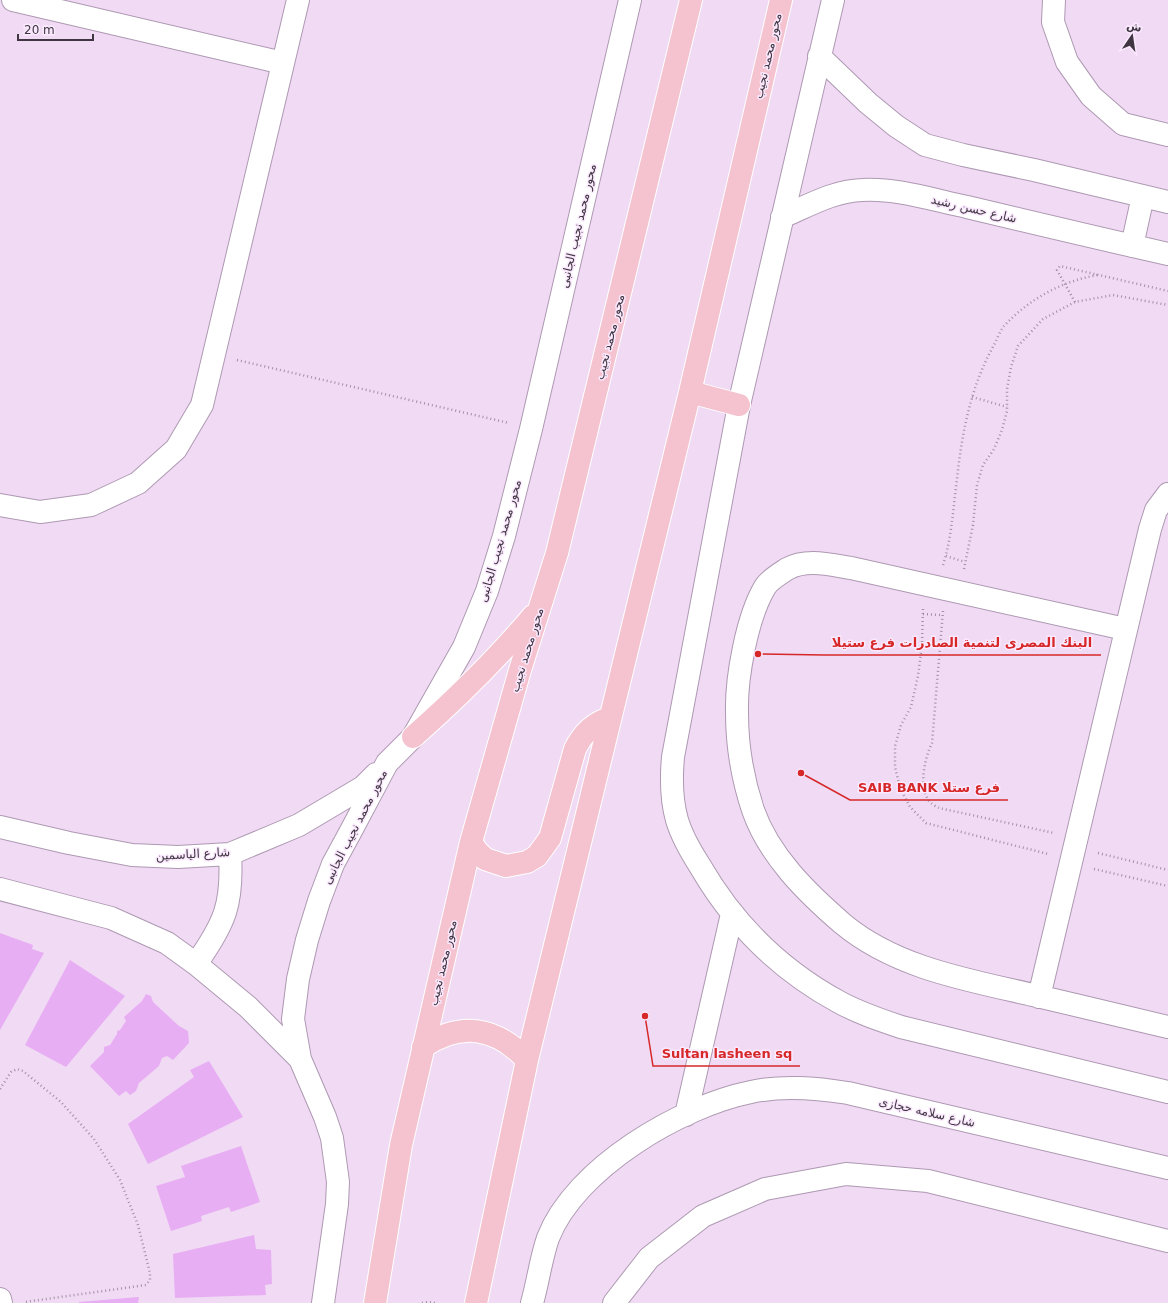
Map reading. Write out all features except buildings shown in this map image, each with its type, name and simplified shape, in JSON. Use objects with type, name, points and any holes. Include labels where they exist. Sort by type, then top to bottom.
[{"type":"main road","name":"محور محمد نجيب","points":[[375,1303],[401,1145],[471,842],[520,670],[557,553],[692,0]]},
{"type":"main road","name":"محور محمد نجيب","points":[[476,1303],[527,1060],[690,392],[781,0]]},
{"type":"main road","points":[[690,392],[739,404]]},
{"type":"main road","points":[[413,737],[490,665],[540,607]]},
{"type":"main road","points":[[471,842],[477,852],[485,858],[506,866],[528,862],[537,856],[550,838],[575,749],[579,741],[591,727],[610,718]]},
{"type":"main road","points":[[423,1047],[435,1039],[449,1033],[478,1031],[492,1034],[506,1040],[527,1060]]},
{"type":"street","points":[[13,0],[283,63]]},
{"type":"street","points":[[0,505],[40,512],[91,505],[138,483],[176,449],[202,405],[298,0]]},
{"type":"street","name":"محور محمد نجيب الجانبى","points":[[323,1303],[337,1204],[337,1167],[332,1138],[325,1117],[300,1059],[293,1019],[298,979],[307,940],[318,901],[333,864],[387,763],[413,737],[464,647],[487,591],[504,536],[531,428],[630,0]]},
{"type":"street","points":[[833,0],[739,404],[672,757],[671,778],[677,821],[684,838],[711,885],[732,914],[756,941],[783,965],[839,1002],[869,1016],[901,1027],[1168,1092]]},
{"type":"street","points":[[1054,0],[1053,22],[1067,62],[1091,96],[1123,124],[1168,135]]},
{"type":"street","points":[[819,56],[868,103],[896,126],[925,145],[1168,202]]},
{"type":"street","name":"شارع حسن رشيد","points":[[782,217],[842,192],[863,190],[884,191],[922,197],[1168,254]]},
{"type":"street","points":[[1132,246],[1144,196]]},
{"type":"street","points":[[1039,996],[1150,529],[1156,510],[1168,494]]},
{"type":"street","points":[[1125,629],[851,568],[815,562],[789,568],[766,585],[754,610],[740,671],[737,712],[738,742],[754,810],[772,848],[801,885],[845,925],[878,947],[922,966],[972,981],[1168,1027]]},
{"type":"street","name":"شارع الياسمين","points":[[0,827],[69,843],[132,855],[178,857],[230,854],[286,831],[332,807],[363,787],[387,763]]},
{"type":"street","points":[[196,964],[216,936],[226,910],[232,882],[230,854]]},
{"type":"street","points":[[0,889],[111,918],[167,943],[196,964],[248,1007],[300,1059]]},
{"type":"street","points":[[532,1303],[548,1238],[562,1214],[578,1192],[598,1171],[619,1154],[642,1138],[686,1115],[732,914]]},
{"type":"street","name":"شارع سلامه حجازى","points":[[686,1115],[708,1105],[752,1091],[788,1088],[824,1089],[1168,1168]]},
{"type":"street","points":[[614,1303],[649,1258],[702,1216],[765,1189],[846,1174],[928,1181],[1168,1241]]},
{"type":"street","points":[[0,1299],[1,1303]]},
{"type":"path","points":[[1075,302],[1057,270],[1060,266],[1168,291]]},
{"type":"path","points":[[1098,275],[1064,283],[1042,295],[1003,327],[987,357],[972,397],[964,428],[951,532],[939,588],[942,615],[932,743],[925,758],[923,776],[926,793],[930,803],[939,808],[1073,852],[1168,886]]},
{"type":"path","points":[[1168,305],[1113,295],[1075,302],[1043,319],[1018,346],[1011,367],[1007,407],[1002,430],[994,448],[983,465],[977,485],[973,525],[966,562],[939,588],[923,614],[918,676],[911,707],[901,725],[895,746],[895,767],[900,788],[910,807],[926,823],[1168,870]]},
{"type":"path","points":[[213,355],[531,428]]},
{"type":"path","points":[[972,397],[1007,407]]},
{"type":"path","points":[[946,556],[966,562]]},
{"type":"path","points":[[923,614],[942,615]]},
{"type":"path","points":[[0,1089],[11,1072],[17,1069],[23,1071],[61,1102],[94,1139],[120,1180],[138,1225],[150,1273],[150,1280],[146,1284],[24,1302]]},
{"type":"path","points":[[422,1303],[435,1303]]},
{"type":"place","name":"البنك المصرى لتنمية الصادرات فرع ستيلا","points":[[758,654]]},
{"type":"place","name":"SAIB BANK فرع ستلا","points":[[801,773]]},
{"type":"place","name":"Sultan lasheen sq","points":[[645,1016]]}]
